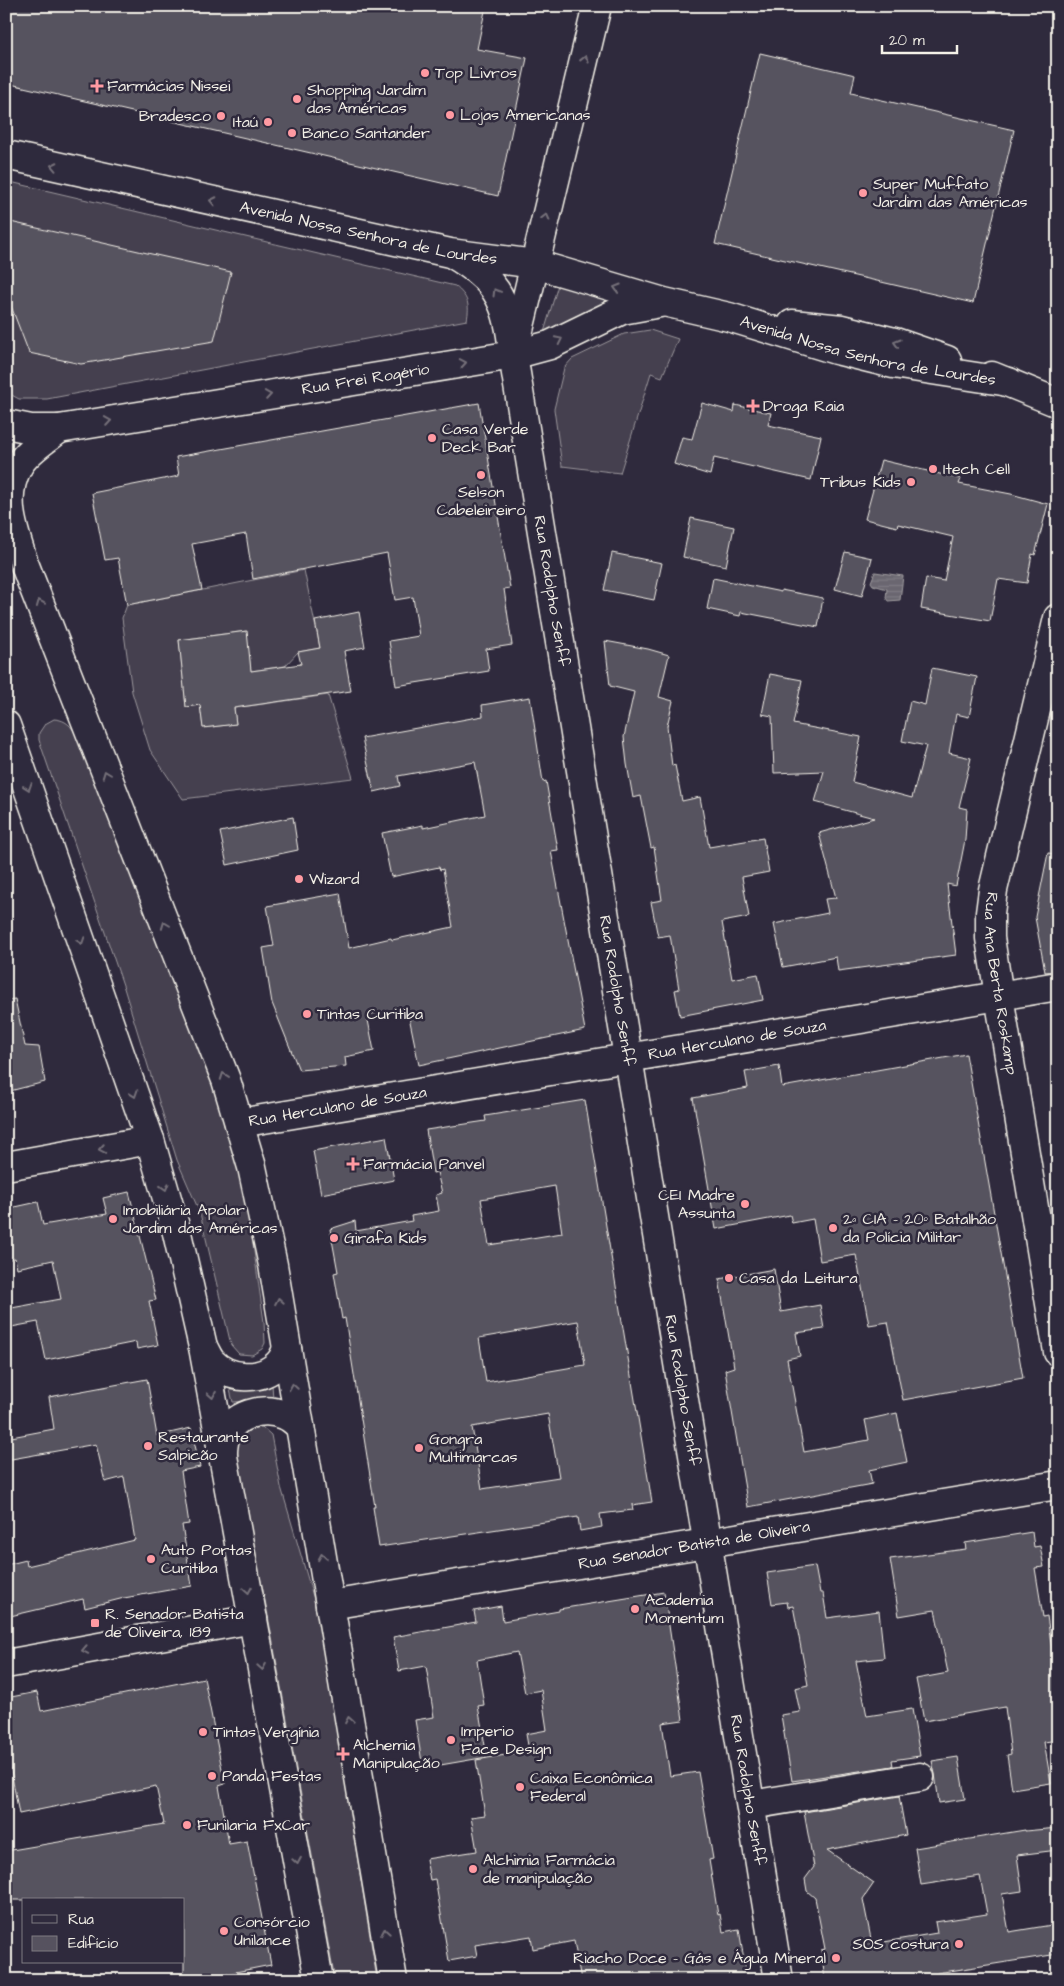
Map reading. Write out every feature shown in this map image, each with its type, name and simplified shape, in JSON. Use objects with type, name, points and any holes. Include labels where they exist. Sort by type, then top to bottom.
[{"type":"main road","name":"Rua Rodolpho Senff","points":[[597,6],[513,355],[780,1980]]},
{"type":"main road","name":"Avenida Nossa Senhora de Lourdes","points":[[6,155],[450,253],[535,264],[664,302],[839,340],[893,364],[1009,382],[1054,395]]},
{"type":"main road","points":[[450,253],[473,266],[489,281],[497,292],[509,318],[513,355]]},
{"type":"main road","name":"Rua Frei Rogério","points":[[6,424],[31,429],[59,429],[513,355],[550,345],[622,310],[664,302]]},
{"type":"main road","points":[[59,429],[33,449],[19,466],[10,489],[9,508],[13,530],[24,563],[226,1080],[252,1167],[264,1221],[287,1349],[393,1980]]},
{"type":"main road","name":"Rua Ana Berta Roskamp","points":[[1058,618],[993,890],[990,912],[990,938],[999,996],[1048,1231],[1058,1352]]},
{"type":"main road","points":[[6,725],[150,1140],[177,1233],[203,1347],[223,1452],[319,1980]]},
{"type":"main road","name":"Rua Herculano de Souza","points":[[239,1123],[1058,986]]},
{"type":"main road","points":[[6,1166],[150,1140]]},
{"type":"main road","points":[[203,1347],[211,1361],[223,1370],[237,1376],[253,1376],[267,1372],[280,1362],[287,1349]]},
{"type":"main road","points":[[223,1452],[226,1436],[236,1422],[251,1412],[269,1410],[285,1415],[300,1426]]},
{"type":"main road","name":"Rua Senador Batista de Oliveira","points":[[330,1605],[1058,1485]]},
{"type":"main road","points":[[6,1664],[253,1618]]},
{"type":"main road","points":[[751,1805],[920,1776]]},
{"type":"shaded area","points":[[6,181],[455,286],[467,301],[467,320],[47,399],[19,399],[6,392]]},
{"type":"shaded area","points":[[560,278],[625,296],[592,309],[542,339]]},
{"type":"shaded area","points":[[650,330],[678,339],[662,377],[651,373],[620,473],[562,466],[554,409],[564,368],[572,359],[624,334]]},
{"type":"shaded area","points":[[304,570],[320,648],[298,652],[285,666],[251,671],[246,631],[179,640],[186,707],[200,705],[203,728],[236,724],[234,708],[328,695],[353,778],[183,799],[150,750],[132,692],[122,618],[127,605]]},
{"type":"shaded area","points":[[875,572],[903,576],[900,600],[888,601],[886,598],[887,589],[873,585],[871,582]]},
{"type":"shaded area","points":[[54,719],[69,725],[82,747],[212,1070],[247,1202],[264,1322],[265,1343],[262,1349],[252,1355],[239,1354],[231,1345],[200,1213],[177,1160],[124,988],[39,740],[39,733],[45,724]]},
{"type":"shaded area","points":[[237,1383],[272,1384],[273,1400],[233,1402],[230,1390]]},
{"type":"shaded area","points":[[254,1425],[262,1427],[271,1435],[281,1487],[324,1634],[332,1700],[377,1980],[335,1980],[267,1610],[238,1473],[235,1447],[242,1434]]},
{"type":"building","name":"Shopping Jardim das Américas","points":[[6,6],[486,6],[477,49],[527,58],[498,196],[6,83]]},
{"type":"building","name":"Super Muffato Jardim das Américas","points":[[760,53],[855,75],[851,93],[1014,130],[973,303],[715,244]]},
{"type":"building","points":[[6,221],[231,272],[214,341],[81,364],[29,353],[6,293]]},
{"type":"building","points":[[479,403],[510,588],[504,589],[512,645],[486,649],[489,671],[396,686],[389,641],[419,636],[413,597],[395,600],[387,553],[253,579],[246,534],[192,544],[202,590],[127,605],[118,558],[105,560],[92,493],[179,476],[176,457]]},
{"type":"building","points":[[702,403],[734,412],[735,405],[771,413],[768,425],[821,436],[811,480],[714,458],[710,475],[674,464],[682,437],[692,439]]},
{"type":"building","points":[[881,460],[961,479],[959,484],[1011,494],[1048,504],[1035,555],[1032,554],[1027,583],[998,579],[990,621],[921,609],[926,578],[944,581],[953,537],[898,524],[897,527],[865,519]]},
{"type":"building","points":[[691,518],[734,527],[726,566],[683,557]]},
{"type":"building","points":[[845,552],[872,558],[862,596],[835,589]]},
{"type":"building","points":[[612,553],[662,563],[654,600],[604,590]]},
{"type":"building","points":[[713,578],[781,592],[781,590],[823,598],[818,627],[741,612],[740,616],[707,609]]},
{"type":"building","points":[[359,612],[365,647],[344,651],[351,691],[234,708],[236,724],[203,728],[200,705],[186,707],[179,640],[247,631],[251,671],[301,664],[298,652],[320,648],[315,621]]},
{"type":"building","points":[[605,641],[669,655],[659,697],[673,701],[667,726],[672,766],[675,765],[682,801],[700,797],[709,847],[763,838],[769,872],[742,877],[749,917],[722,922],[732,979],[758,974],[763,1000],[680,1016],[675,990],[679,989],[670,935],[658,937],[651,902],[662,900],[654,847],[651,848],[641,796],[633,798],[627,764],[624,737],[634,692],[610,686]]},
{"type":"building","points":[[932,668],[977,677],[969,717],[956,714],[949,753],[971,758],[959,807],[967,809],[965,840],[956,886],[947,884],[956,955],[838,971],[836,957],[783,967],[774,924],[828,913],[825,899],[836,898],[819,833],[874,818],[815,802],[824,771],[774,773],[772,716],[762,714],[770,674],[802,680],[793,724],[861,737],[852,782],[912,798],[926,746],[902,741],[910,701],[925,705]]},
{"type":"building","points":[[530,697],[543,782],[546,781],[558,850],[551,851],[585,1030],[419,1065],[407,1007],[367,1015],[374,1051],[345,1057],[346,1066],[299,1070],[272,1003],[263,948],[274,946],[267,906],[340,893],[349,948],[453,927],[443,869],[440,870],[439,867],[391,877],[382,833],[423,825],[423,828],[485,815],[475,762],[398,776],[400,786],[374,792],[362,738],[483,716],[482,705]]},
{"type":"building","points":[[293,817],[298,850],[227,865],[220,832]]},
{"type":"building","points":[[1048,853],[1058,854],[1058,971],[1045,972],[1035,917]]},
{"type":"building","points":[[15,999],[25,1046],[39,1047],[45,1082],[6,1092],[6,1000]]},
{"type":"building","points":[[966,1054],[1023,1378],[903,1400],[888,1322],[869,1325],[856,1255],[820,1261],[813,1219],[792,1223],[790,1215],[716,1229],[693,1098],[748,1088],[745,1072],[779,1066],[782,1087]]},
{"type":"building","points":[[585,1100],[652,1502],[632,1505],[633,1510],[600,1514],[602,1527],[580,1531],[578,1517],[379,1547],[373,1507],[375,1507],[345,1318],[342,1319],[334,1273],[338,1272],[330,1229],[355,1221],[356,1231],[412,1221],[411,1216],[439,1211],[436,1195],[442,1193],[437,1172],[433,1173],[426,1130],[486,1121],[485,1116]],"holes":[[[555,1186],[562,1233],[489,1245],[481,1199]],[[578,1321],[585,1365],[486,1382],[479,1338]],[[548,1414],[559,1477],[482,1489],[472,1427]]]},
{"type":"building","name":"Farmácia Panvel","points":[[386,1137],[394,1180],[321,1194],[313,1151]]},
{"type":"building","points":[[129,1192],[156,1300],[149,1301],[158,1345],[137,1349],[136,1342],[46,1360],[38,1322],[6,1328],[6,1309],[61,1299],[53,1260],[17,1268],[15,1258],[6,1260],[6,1209],[38,1202],[43,1225],[107,1214],[103,1198]]},
{"type":"building","points":[[774,1269],[781,1312],[820,1305],[824,1329],[796,1333],[800,1356],[787,1359],[804,1452],[869,1440],[865,1420],[897,1413],[907,1462],[869,1470],[872,1484],[748,1507],[725,1370],[734,1367],[719,1279]]},
{"type":"building","points":[[147,1379],[157,1436],[191,1428],[200,1467],[181,1471],[189,1524],[182,1525],[192,1586],[124,1598],[85,1608],[83,1599],[6,1617],[6,1565],[26,1560],[27,1566],[135,1540],[124,1477],[105,1482],[96,1444],[6,1460],[6,1438],[54,1429],[49,1397]]},
{"type":"building","points":[[1032,1532],[1034,1547],[1040,1546],[1044,1567],[1035,1568],[1043,1617],[1047,1616],[1058,1690],[1058,1740],[1044,1742],[1051,1783],[1012,1789],[1007,1755],[1011,1754],[1005,1707],[924,1721],[916,1679],[948,1673],[935,1610],[899,1616],[890,1559],[966,1549],[965,1543]]},
{"type":"building","points":[[815,1566],[820,1593],[823,1593],[827,1618],[879,1611],[884,1658],[856,1661],[867,1716],[912,1709],[920,1756],[892,1760],[893,1766],[792,1781],[781,1715],[800,1712],[795,1688],[808,1685],[793,1606],[788,1607],[787,1602],[772,1604],[767,1573]]},
{"type":"building","points":[[664,1592],[683,1720],[662,1723],[670,1776],[698,1772],[713,1859],[709,1860],[718,1915],[720,1914],[723,1932],[739,1929],[747,1978],[735,1980],[581,1980],[574,1941],[533,1949],[531,1936],[475,1945],[477,1956],[449,1961],[435,1879],[430,1880],[426,1859],[477,1851],[471,1817],[485,1815],[476,1760],[529,1751],[526,1734],[547,1730],[541,1690],[525,1693],[517,1652],[477,1660],[484,1705],[478,1706],[487,1757],[423,1768],[415,1720],[434,1717],[426,1666],[399,1671],[393,1637],[476,1622],[474,1611],[501,1606],[503,1621],[559,1611],[559,1609]]},
{"type":"building","points":[[204,1678],[225,1784],[219,1786],[229,1844],[247,1841],[271,1965],[195,1980],[184,1980],[185,1898],[22,1898],[22,1900],[6,1900],[6,1883],[10,1882],[6,1863],[6,1851],[164,1824],[156,1786],[19,1814],[6,1744],[6,1698],[37,1692],[41,1711]]},
{"type":"building","points":[[958,1757],[965,1799],[939,1803],[932,1761]]},
{"type":"building","points":[[899,1796],[906,1835],[827,1850],[874,1883],[863,1899],[872,1944],[937,1933],[935,1922],[987,1914],[980,1876],[921,1885],[915,1848],[1025,1830],[1058,1828],[1058,1850],[1017,1855],[1022,1891],[1002,1894],[1009,1932],[1058,1924],[1058,1954],[937,1973],[938,1980],[825,1980],[821,1950],[825,1949],[815,1898],[807,1891],[805,1879],[814,1867],[804,1812]]},
{"type":"place","name":"Top Livros","points":[[425,73]]},
{"type":"place","name":"Farmácias Nissei","points":[[97,86]]},
{"type":"place","name":"Shopping Jardim das Américas","points":[[297,99]]},
{"type":"place","name":"Lojas Americanas","points":[[450,115]]},
{"type":"place","name":"Bradesco","points":[[221,116]]},
{"type":"place","name":"Itaú","points":[[268,122]]},
{"type":"place","name":"Banco Santander","points":[[292,133]]},
{"type":"place","name":"Super Muffato Jardim das Américas","points":[[863,193]]},
{"type":"place","name":"Droga Raia","points":[[753,406]]},
{"type":"place","name":"Casa Verde Deck Bar","points":[[432,438]]},
{"type":"place","name":"Itech Cell","points":[[933,469]]},
{"type":"place","name":"Selson Cabeleireiro","points":[[481,475]]},
{"type":"place","name":"Tribus Kids","points":[[911,482]]},
{"type":"place","name":"Wizard","points":[[299,879]]},
{"type":"place","name":"Tintas Curitiba","points":[[307,1014]]},
{"type":"place","name":"Farmácia Panvel","points":[[353,1164]]},
{"type":"place","name":"CEI Madre Assunta","points":[[745,1204]]},
{"type":"place","name":"Imobiliária Apolar Jardim das Américas","points":[[113,1219]]},
{"type":"place","name":"2ª CIA - 20º Batalhão da Polícia Militar","points":[[833,1228]]},
{"type":"place","name":"Girafa Kids","points":[[334,1238]]},
{"type":"place","name":"Casa da Leitura","points":[[729,1278]]},
{"type":"place","name":"Restaurante Salpicão","points":[[148,1446]]},
{"type":"place","name":"Gongra Multimarcas","points":[[419,1448]]},
{"type":"place","name":"Auto Portas Curitiba","points":[[151,1559]]},
{"type":"place","name":"Academia Momentum","points":[[635,1609]]},
{"type":"place","name":"R. Senador Batista de Oliveira, 189","points":[[95,1623]]},
{"type":"place","name":"Tintas Vergínia","points":[[203,1732]]},
{"type":"place","name":"Imperio Face Design","points":[[451,1740]]},
{"type":"place","name":"Alchemia Manipulação","points":[[343,1754]]},
{"type":"place","name":"Panda Festas","points":[[212,1776]]},
{"type":"place","name":"Caixa Econômica Federal","points":[[520,1787]]},
{"type":"place","name":"Funilaria FxCar","points":[[187,1825]]},
{"type":"place","name":"Alchimia Farmácia de manipulação","points":[[473,1869]]},
{"type":"place","name":"Consórcio Unilance","points":[[224,1931]]},
{"type":"place","name":"SOS costura","points":[[959,1944]]},
{"type":"place","name":"Riacho Doce - Gás e Água Mineral","points":[[836,1958]]}]
